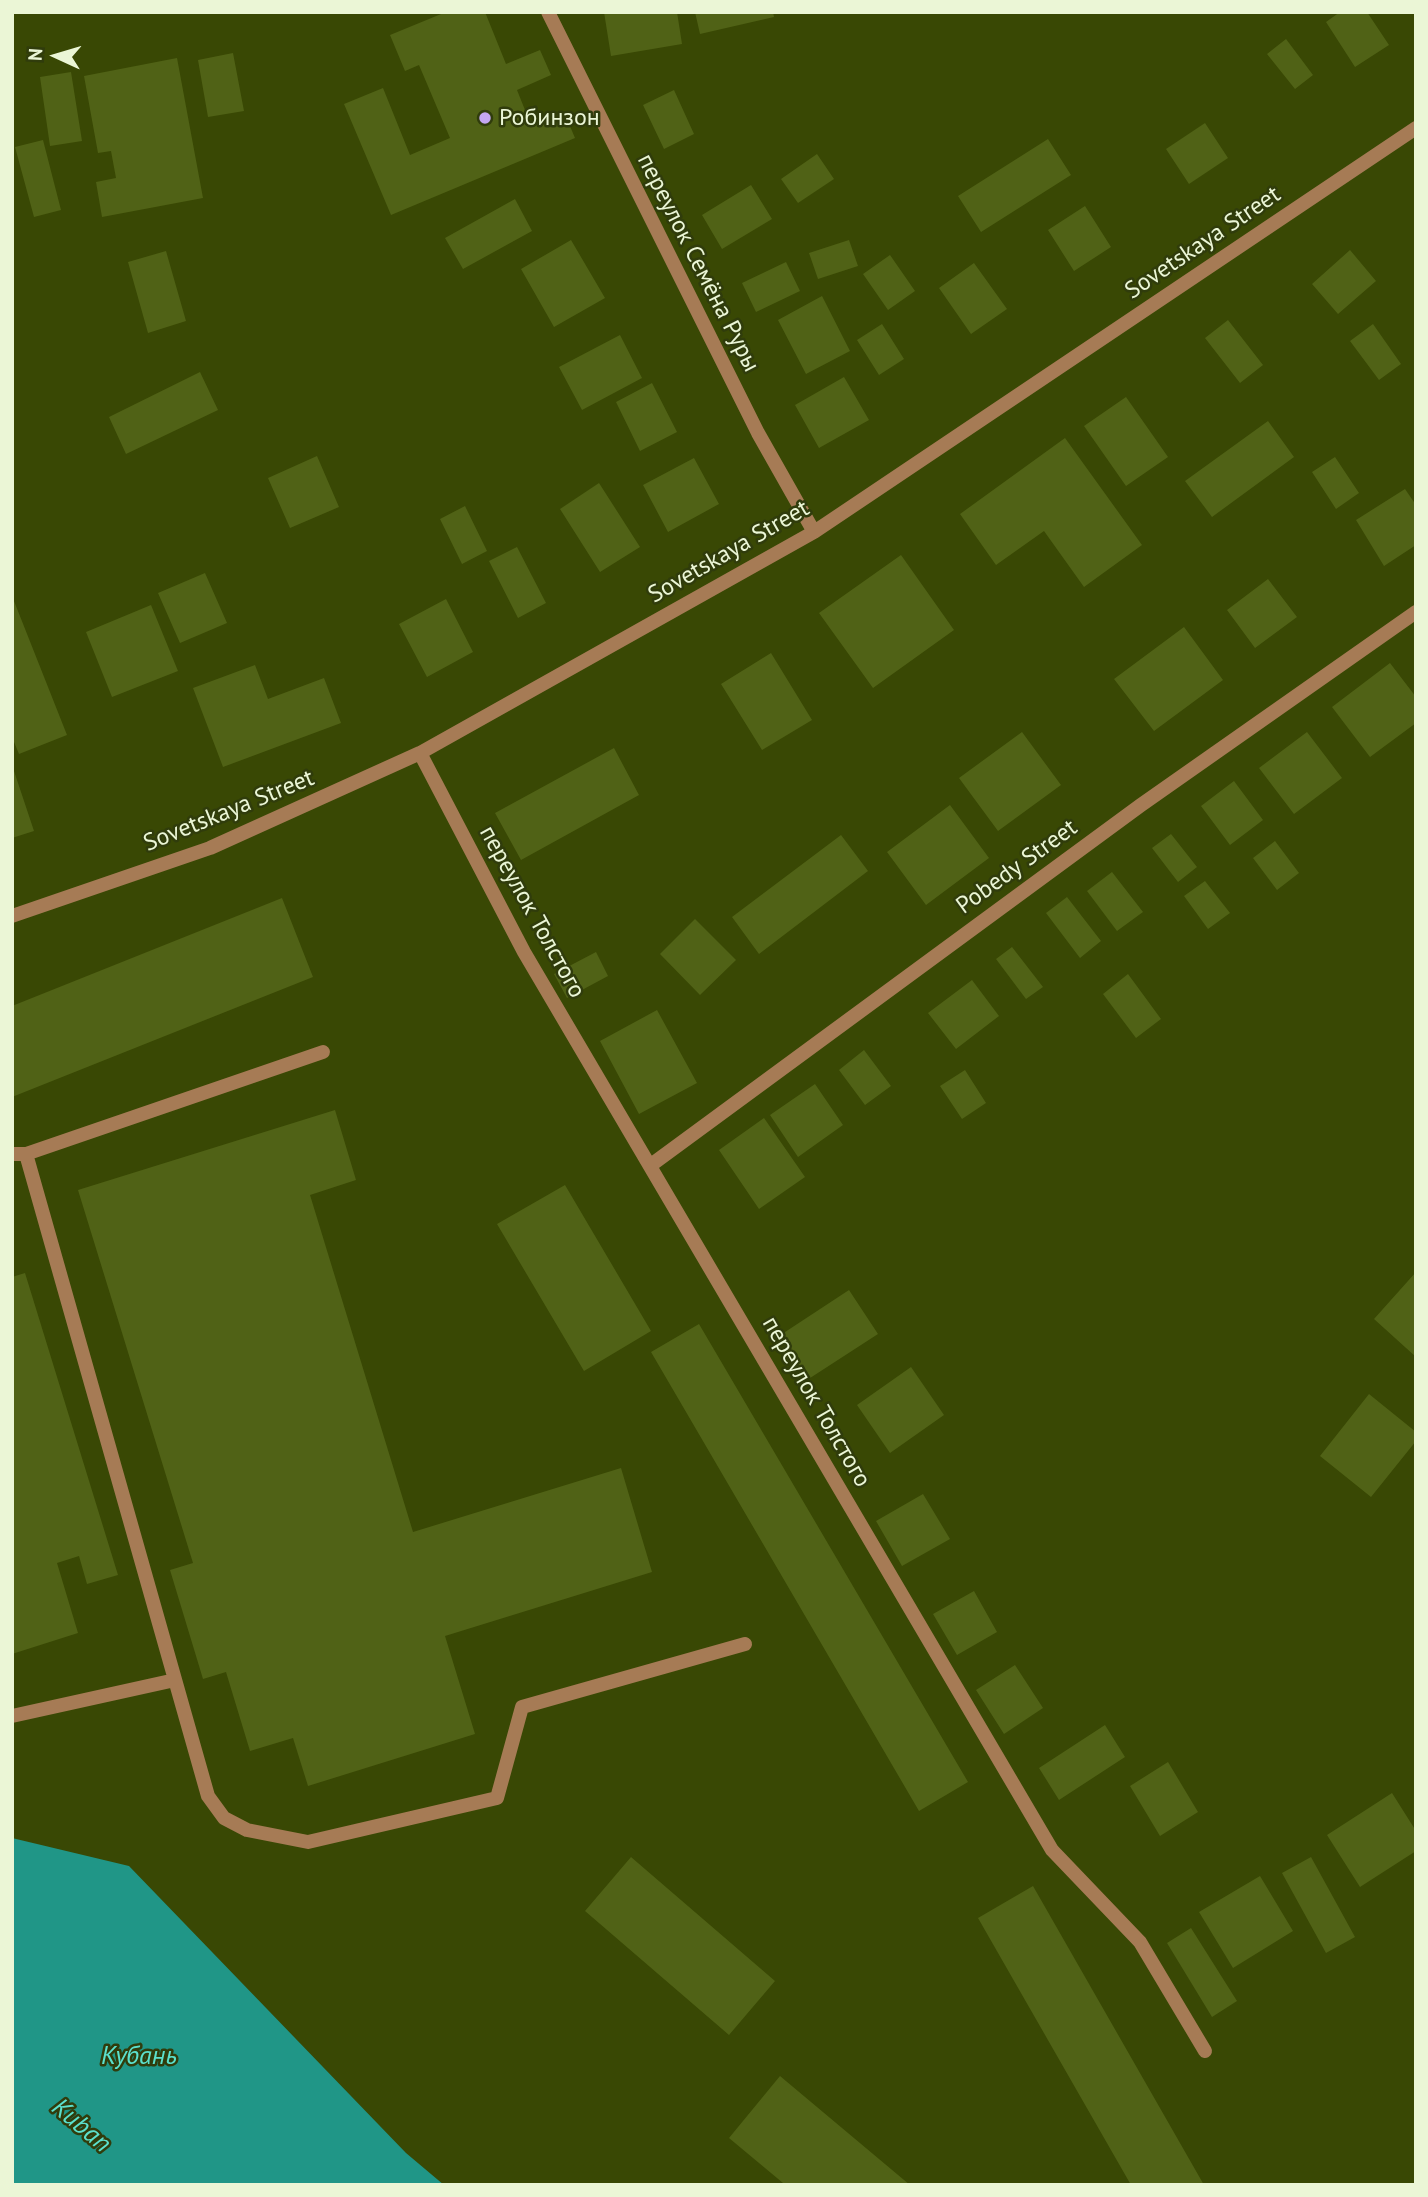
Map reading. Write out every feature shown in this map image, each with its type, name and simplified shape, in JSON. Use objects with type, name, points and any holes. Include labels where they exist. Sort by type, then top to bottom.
[{"type":"street","name":"переулок Семёна Руры","points":[[548,12],[758,433],[814,532]]},
{"type":"street","name":"Sovetskaya Street","points":[[12,916],[210,848],[421,753],[814,532],[1416,128]]},
{"type":"street","name":"Pobedy Street","points":[[651,1165],[1141,805],[1416,612]]},
{"type":"street","name":"переулок Толстого","points":[[421,753],[524,952],[1052,1850],[1140,1942],[1205,2051]]},
{"type":"street","points":[[323,1052],[19,1154],[208,1796],[224,1818],[247,1830],[308,1842],[497,1798],[522,1707],[745,1644]]},
{"type":"street","points":[[12,1716],[175,1679]]},
{"type":"water","name":"Кубань","points":[[12,1838],[129,1866],[406,2153],[444,2185],[12,2185]]},
{"type":"building","name":"Робинзон","points":[[446,12],[485,12],[506,64],[540,50],[551,75],[517,90],[531,125],[564,112],[575,138],[391,215],[344,104],[383,88],[410,155],[450,138],[419,65],[405,71],[390,35]]},
{"type":"building","points":[[604,12],[677,12],[682,44],[611,56]]},
{"type":"building","points":[[695,12],[773,12],[774,17],[700,34]]},
{"type":"building","points":[[1340,12],[1367,12],[1389,45],[1355,67],[1326,22]]},
{"type":"building","points":[[1286,39],[1313,75],[1295,89],[1267,54]]},
{"type":"building","points":[[233,53],[244,111],[208,117],[198,60]]},
{"type":"building","points":[[177,58],[203,198],[102,217],[96,182],[116,178],[111,151],[98,153],[84,76]]},
{"type":"building","points":[[71,72],[82,141],[50,146],[40,77]]},
{"type":"building","points":[[674,90],[694,134],[664,149],[643,105]]},
{"type":"building","points":[[1205,123],[1228,158],[1189,184],[1166,149]]},
{"type":"building","points":[[1048,139],[1071,175],[981,232],[958,196]]},
{"type":"building","points":[[43,140],[61,210],[34,217],[15,147]]},
{"type":"building","points":[[817,154],[834,179],[798,203],[781,179]]},
{"type":"building","points":[[751,185],[772,219],[722,249],[702,215]]},
{"type":"building","points":[[515,199],[532,231],[463,269],[445,238]]},
{"type":"building","points":[[1085,206],[1111,247],[1074,271],[1048,230]]},
{"type":"building","points":[[571,240],[605,298],[554,327],[521,269]]},
{"type":"building","points":[[849,240],[858,266],[818,279],[809,253]]},
{"type":"building","points":[[1350,250],[1376,281],[1338,314],[1312,284]]},
{"type":"building","points":[[166,251],[186,321],[148,333],[128,262]]},
{"type":"building","points":[[890,255],[915,291],[888,310],[863,274]]},
{"type":"building","points":[[786,262],[800,291],[756,312],[742,283]]},
{"type":"building","points":[[974,263],[1007,309],[971,334],[939,288]]},
{"type":"building","points":[[822,296],[850,351],[806,374],[778,320]]},
{"type":"building","points":[[1228,320],[1263,365],[1240,383],[1205,338]]},
{"type":"building","points":[[882,324],[904,359],[879,375],[857,340]]},
{"type":"building","points":[[1373,324],[1401,364],[1379,380],[1350,341]]},
{"type":"building","points":[[620,335],[642,378],[582,410],[559,367]]},
{"type":"building","points":[[200,372],[218,410],[126,454],[109,417]]},
{"type":"building","points":[[844,377],[869,420],[819,448],[795,405]]},
{"type":"building","points":[[652,383],[677,432],[640,451],[616,402]]},
{"type":"building","points":[[1126,397],[1168,457],[1126,486],[1084,426]]},
{"type":"building","points":[[1268,421],[1294,457],[1212,517],[1185,481]]},
{"type":"building","points":[[1065,438],[1142,545],[1084,587],[1044,531],[996,565],[960,514]]},
{"type":"building","points":[[317,456],[339,507],[290,528],[268,478]]},
{"type":"building","points":[[1335,457],[1359,493],[1336,509],[1312,472]]},
{"type":"building","points":[[694,458],[719,504],[668,532],[643,485]]},
{"type":"building","points":[[599,483],[640,547],[600,572],[560,509]]},
{"type":"building","points":[[1405,489],[1416,505],[1416,545],[1384,566],[1356,520]]},
{"type":"building","points":[[465,506],[487,551],[462,564],[440,519]]},
{"type":"building","points":[[517,547],[546,603],[518,618],[489,561]]},
{"type":"building","points":[[901,555],[954,630],[873,688],[819,613]]},
{"type":"building","points":[[205,573],[227,623],[180,643],[158,593]]},
{"type":"building","points":[[1268,579],[1297,617],[1255,648],[1227,610]]},
{"type":"building","points":[[12,596],[67,735],[19,754],[12,737]]},
{"type":"building","points":[[446,599],[473,652],[427,677],[399,624]]},
{"type":"building","points":[[151,605],[178,671],[112,697],[86,632]]},
{"type":"building","points":[[1184,627],[1223,680],[1154,731],[1114,679]]},
{"type":"building","points":[[771,653],[812,720],[762,750],[721,684]]},
{"type":"building","points":[[1390,663],[1416,697],[1416,723],[1370,757],[1332,707]]},
{"type":"building","points":[[255,665],[268,699],[324,678],[341,723],[223,767],[193,688]]},
{"type":"building","points":[[1022,732],[1061,785],[998,831],[959,778]]},
{"type":"building","points":[[1307,732],[1342,778],[1294,814],[1259,768]]},
{"type":"building","points":[[614,748],[639,795],[521,860],[495,813]]},
{"type":"building","points":[[12,765],[34,831],[12,838]]},
{"type":"building","points":[[1234,781],[1263,820],[1230,845],[1201,806]]},
{"type":"building","points":[[950,805],[989,858],[926,905],[887,852]]},
{"type":"building","points":[[1171,834],[1197,867],[1178,882],[1152,848]]},
{"type":"building","points":[[841,835],[868,871],[759,954],[732,917]]},
{"type":"building","points":[[1275,841],[1299,873],[1277,890],[1253,858]]},
{"type":"building","points":[[1112,872],[1143,912],[1117,931],[1087,891]]},
{"type":"building","points":[[1205,881],[1230,913],[1208,929],[1184,896]]},
{"type":"building","points":[[1067,897],[1101,941],[1080,958],[1046,913]]},
{"type":"building","points":[[282,898],[313,977],[12,1097],[12,1006]]},
{"type":"building","points":[[695,919],[736,960],[700,995],[660,954]]},
{"type":"building","points":[[1012,947],[1043,987],[1026,999],[996,959]]},
{"type":"building","points":[[596,952],[608,976],[567,998],[554,974]]},
{"type":"building","points":[[1128,974],[1161,1019],[1136,1038],[1103,994]]},
{"type":"building","points":[[972,980],[999,1016],[956,1049],[928,1013]]},
{"type":"building","points":[[657,1010],[697,1083],[639,1114],[600,1041]]},
{"type":"building","points":[[864,1050],[891,1086],[865,1105],[839,1070]]},
{"type":"building","points":[[965,1070],[986,1103],[962,1119],[940,1086]]},
{"type":"building","points":[[815,1084],[843,1125],[798,1157],[770,1115]]},
{"type":"building","points":[[335,1110],[356,1180],[310,1195],[413,1532],[621,1468],[652,1572],[445,1636],[475,1734],[308,1786],[293,1738],[250,1751],[226,1672],[203,1679],[170,1570],[193,1563],[78,1190]]},
{"type":"building","points":[[764,1118],[805,1177],[759,1209],[719,1150]]},
{"type":"building","points":[[565,1185],[651,1331],[584,1371],[497,1224]]},
{"type":"building","points":[[1416,1272],[1416,1357],[1374,1319]]},
{"type":"building","points":[[25,1273],[118,1575],[87,1584],[79,1556],[57,1563],[78,1633],[12,1654],[12,1277]]},
{"type":"building","points":[[849,1290],[878,1334],[807,1380],[779,1336]]},
{"type":"building","points":[[699,1324],[968,1782],[919,1811],[651,1352]]},
{"type":"building","points":[[911,1367],[944,1415],[890,1453],[857,1405]]},
{"type":"building","points":[[1369,1394],[1416,1432],[1416,1441],[1371,1497],[1320,1456]]},
{"type":"building","points":[[923,1494],[950,1539],[902,1566],[876,1521]]},
{"type":"building","points":[[974,1591],[997,1632],[957,1655],[933,1614]]},
{"type":"building","points":[[1015,1665],[1043,1708],[1004,1734],[976,1690]]},
{"type":"building","points":[[1105,1725],[1125,1757],[1059,1800],[1039,1768]]},
{"type":"building","points":[[1168,1762],[1198,1812],[1160,1836],[1130,1786]]},
{"type":"building","points":[[1392,1793],[1416,1831],[1416,1851],[1360,1887],[1327,1835]]},
{"type":"building","points":[[631,1857],[775,1981],[729,2035],[585,1911]]},
{"type":"building","points":[[1311,1857],[1355,1937],[1326,1953],[1282,1873]]},
{"type":"building","points":[[1260,1876],[1293,1931],[1233,1968],[1199,1912]]},
{"type":"building","points":[[1033,1886],[1204,2185],[1131,2185],[978,1918]]},
{"type":"building","points":[[1191,1928],[1237,2001],[1212,2017],[1167,1943]]},
{"type":"building","points":[[780,2076],[910,2185],[781,2185],[783,2183],[729,2138]]},
{"type":"place","name":"Робинзон","points":[[485,118]]},
{"type":"water label","name":"Kuban","points":[[81,2126]]}]
